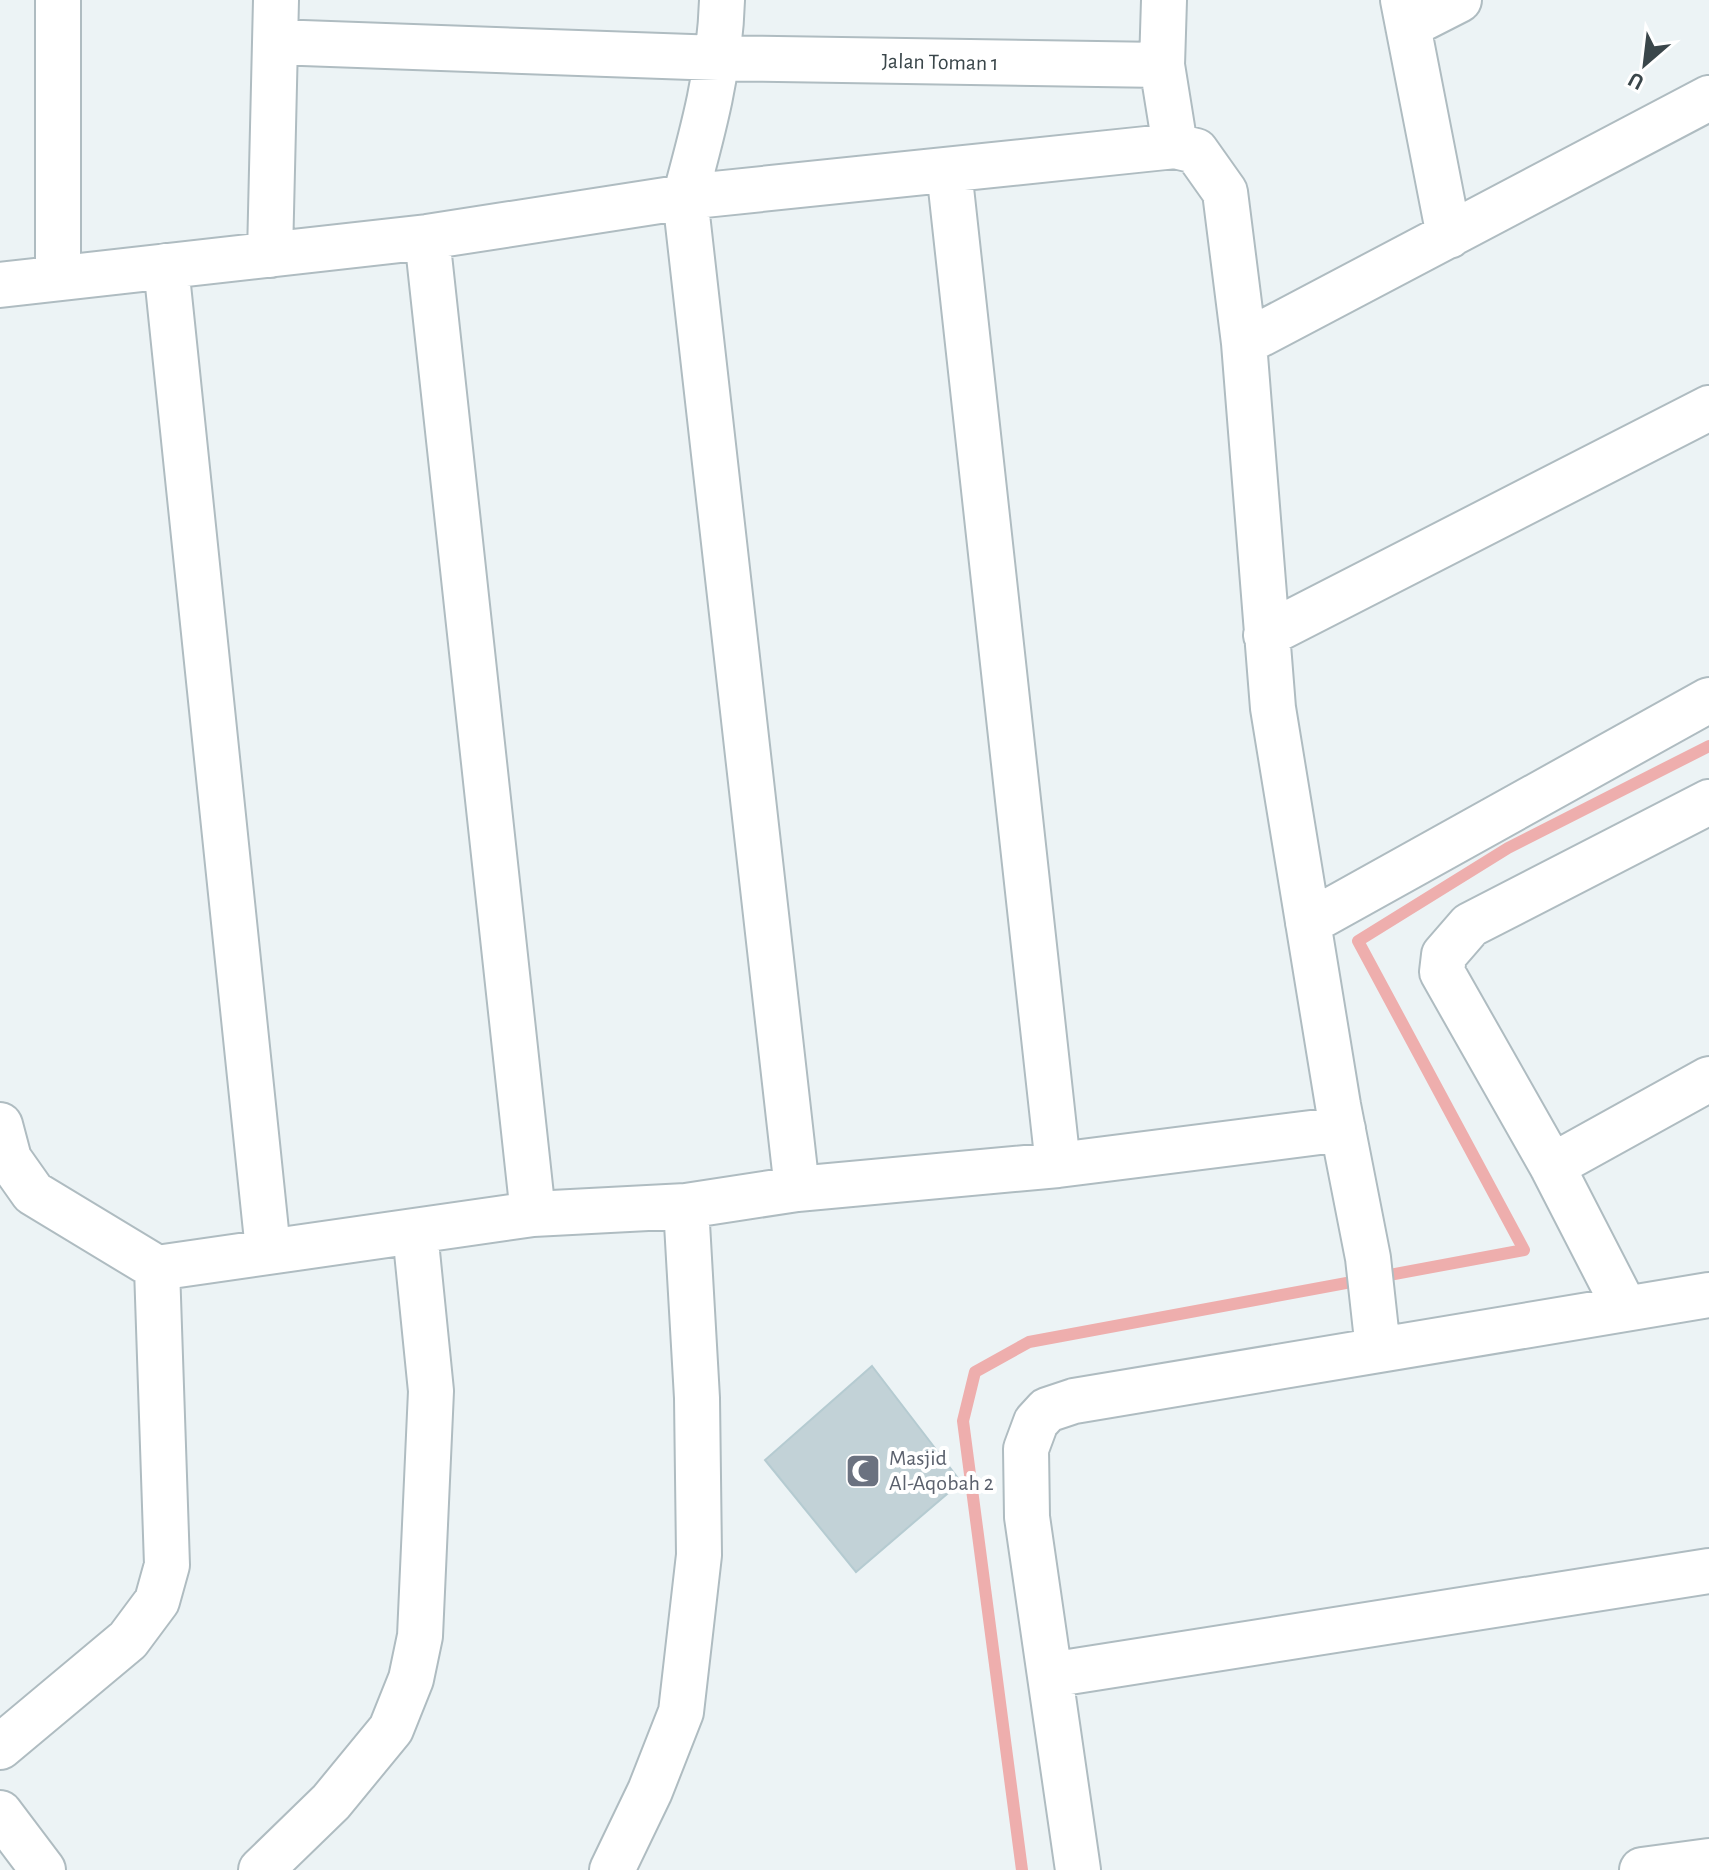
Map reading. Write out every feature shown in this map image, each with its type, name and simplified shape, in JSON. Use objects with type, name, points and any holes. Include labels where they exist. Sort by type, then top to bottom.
[{"type":"street","points":[[58,0],[58,278]]},
{"type":"street","points":[[722,0],[719,58],[708,115],[685,197],[797,1189]]},
{"type":"street","points":[[1164,0],[1162,65],[1175,146]]},
{"type":"street","points":[[1449,236],[1406,13],[1459,0]]},
{"type":"street","points":[[270,255],[275,21]]},
{"type":"street","name":"Jalan Toman 1","points":[[275,21],[719,58],[1162,65]]},
{"type":"street","points":[[1244,343],[1709,98]]},
{"type":"street","points":[[0,285],[427,237],[685,197],[1175,146],[1196,151],[1225,192],[1244,343],[1273,708],[1343,1129],[1368,1258],[1376,1333]]},
{"type":"street","points":[[949,170],[1058,1165]]},
{"type":"street","points":[[427,237],[533,1214]]},
{"type":"street","points":[[166,266],[268,1250]]},
{"type":"street","points":[[1266,635],[1709,408]]},
{"type":"street","points":[[1308,923],[1709,700]]},
{"type":"street","points":[[1625,1308],[1552,1166],[1442,972],[1444,955],[1470,925],[1709,802]]},
{"type":"street","points":[[1552,1166],[1709,1079]]},
{"type":"street","points":[[0,1125],[9,1159],[33,1193],[157,1268],[533,1214],[686,1206],[797,1189],[1058,1165],[1343,1129]]},
{"type":"street","points":[[612,1870],[650,1791],[681,1712],[699,1555],[697,1398],[686,1206]]},
{"type":"street","points":[[261,1870],[331,1802],[391,1729],[411,1679],[420,1636],[431,1391],[415,1232]]},
{"type":"street","points":[[0,1747],[128,1640],[157,1601],[167,1565],[157,1268]]},
{"type":"street","points":[[1078,1870],[1027,1517],[1026,1449],[1036,1422],[1047,1410],[1074,1401],[1376,1333],[1625,1308],[1709,1295]]},
{"type":"street","points":[[1050,1675],[1709,1571]]},
{"type":"street","points":[[0,1813],[43,1870]]},
{"type":"street","points":[[1642,1870],[1709,1861]]},
{"type":"building","name":"Masjid Al-Aqobah 2","points":[[872,1366],[961,1482],[856,1572],[765,1460]]},
{"type":"waterway","points":[[1022,1870],[963,1421],[975,1372],[1029,1342],[1524,1250],[1358,941],[1508,848],[1709,746]]},
{"type":"place","name":"Masjid Al-Aqobah 2","points":[[863,1471]]}]
